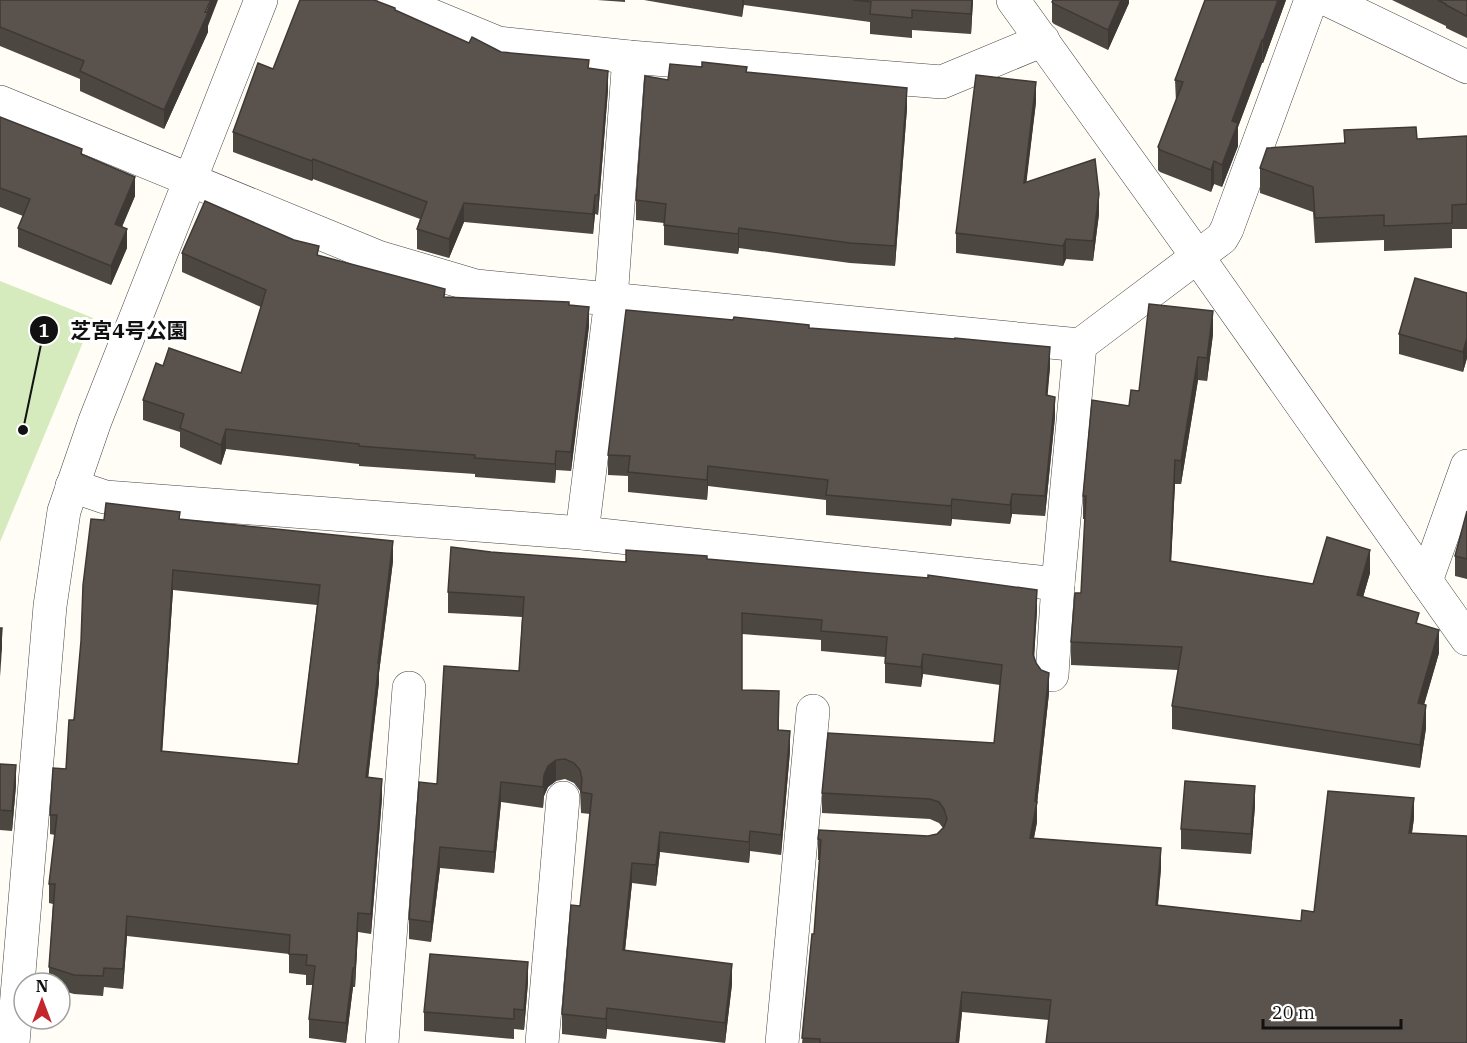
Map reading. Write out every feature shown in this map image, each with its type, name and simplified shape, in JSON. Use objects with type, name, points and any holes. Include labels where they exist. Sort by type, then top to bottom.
[{"type":"street","points":[[13,1043],[50,606],[64,511],[95,421],[261,0]]},
{"type":"street","points":[[394,0],[498,43],[629,57],[942,82],[1043,40]]},
{"type":"street","points":[[1013,0],[1467,639]]},
{"type":"street","points":[[0,102],[378,257],[476,286],[1080,345],[1222,238],[1311,0]]},
{"type":"street","points":[[1328,0],[1467,67]]},
{"type":"street","points":[[582,533],[611,299],[629,57]]},
{"type":"street","points":[[1052,675],[1080,345]]},
{"type":"street","points":[[1426,581],[1467,466]]},
{"type":"street","points":[[72,486],[105,497],[582,533],[1058,584]]},
{"type":"street","points":[[382,1043],[409,688]]},
{"type":"street","points":[[782,1043],[813,711]]},
{"type":"street","points":[[542,1043],[563,798]]},
{"type":"street","points":[[802,831],[836,833]]},
{"type":"green space","points":[[0,281],[93,318],[0,542]]},
{"type":"building","points":[[0,0],[211,0],[205,12],[208,13],[164,110],[80,71],[84,61],[0,27]]},
{"type":"building","points":[[300,0],[374,0],[469,43],[472,37],[501,52],[589,60],[588,68],[608,71],[598,195],[595,195],[593,214],[464,203],[449,239],[417,229],[427,202],[233,132],[258,63],[273,69]]},
{"type":"building","points":[[853,0],[972,0],[971,14],[912,10],[912,18],[870,14],[871,2]]},
{"type":"building","points":[[1053,0],[1121,0],[1108,30],[1054,4]]},
{"type":"building","points":[[1205,0],[1278,0],[1232,121],[1238,123],[1222,165],[1214,161],[1211,170],[1160,150],[1158,147],[1183,82],[1175,80]]},
{"type":"building","points":[[1438,0],[1467,0],[1467,16],[1446,5]]},
{"type":"building","points":[[702,62],[747,67],[746,72],[907,88],[895,246],[850,243],[739,228],[738,234],[664,225],[666,204],[636,200],[645,76],[668,80],[670,64],[702,67]]},
{"type":"building","points":[[976,75],[1036,82],[1024,183],[1095,159],[1099,194],[1093,241],[1066,239],[1063,246],[956,233]]},
{"type":"building","points":[[0,117],[82,149],[81,154],[135,177],[115,224],[127,229],[111,266],[18,228],[30,199],[0,188]]},
{"type":"building","points":[[1416,127],[1417,139],[1467,136],[1467,204],[1452,205],[1452,223],[1384,226],[1384,215],[1315,218],[1313,187],[1260,168],[1267,148],[1345,143],[1344,130]]},
{"type":"building","points":[[205,201],[294,240],[319,246],[317,255],[445,289],[444,297],[569,302],[569,305],[589,307],[571,452],[556,451],[555,464],[359,446],[359,444],[226,429],[221,445],[180,428],[184,414],[143,400],[156,363],[163,366],[169,348],[241,373],[266,290],[182,253]]},
{"type":"building","points":[[1415,278],[1467,293],[1467,338],[1463,352],[1399,334]]},
{"type":"building","points":[[1149,304],[1213,311],[1207,358],[1198,357],[1181,461],[1175,460],[1170,561],[1313,584],[1327,537],[1370,550],[1357,595],[1419,613],[1416,623],[1439,630],[1418,703],[1426,705],[1420,745],[1172,706],[1182,647],[1071,642],[1075,593],[1081,593],[1086,496],[1083,496],[1092,400],[1129,406],[1131,390],[1139,391]]},
{"type":"building","points":[[626,310],[733,320],[734,317],[809,325],[809,328],[1050,347],[1046,395],[1055,397],[1045,496],[1012,494],[1010,505],[952,499],[951,506],[826,495],[828,480],[708,466],[707,480],[628,472],[630,456],[608,455]]},
{"type":"building","points":[[106,503],[180,512],[179,519],[393,541],[366,777],[382,779],[371,914],[358,913],[355,968],[353,968],[346,1023],[309,1019],[315,966],[306,965],[307,955],[289,954],[290,935],[127,916],[123,969],[104,968],[103,976],[74,975],[72,971],[49,967],[55,884],[49,884],[57,815],[50,815],[53,768],[66,769],[69,720],[74,720],[83,585],[91,519],[104,520]],"holes":[[[173,570],[320,585],[298,764],[161,751]]]},
{"type":"building","points":[[1467,511],[1467,559],[1455,556]]},
{"type":"building","points":[[451,547],[626,562],[626,550],[928,578],[928,575],[1037,590],[1033,654],[1041,670],[1049,673],[1035,801],[1037,802],[1030,838],[1161,848],[1156,905],[1301,921],[1302,910],[1314,912],[1328,791],[1414,798],[1409,833],[1467,836],[1467,1043],[1046,1043],[1051,1000],[962,992],[956,1043],[820,1043],[820,1039],[802,1038],[812,934],[814,934],[821,840],[818,839],[819,830],[928,836],[937,834],[944,827],[947,819],[939,802],[930,799],[822,793],[828,733],[994,743],[1002,665],[923,654],[921,667],[885,663],[887,637],[821,631],[822,620],[742,613],[742,690],[779,691],[778,730],[790,731],[781,835],[750,831],[749,842],[660,832],[656,865],[632,863],[623,950],[732,964],[725,1023],[607,1008],[606,1019],[562,1014],[571,905],[580,906],[592,794],[581,792],[580,770],[574,763],[565,759],[556,760],[548,766],[544,775],[543,787],[501,782],[494,852],[440,847],[431,922],[409,919],[419,782],[437,784],[444,666],[519,671],[524,597],[448,592]]},
{"type":"building","points":[[0,628],[2,628],[0,657]]},
{"type":"building","points":[[0,764],[16,765],[12,811],[0,810]]},
{"type":"building","points":[[1185,781],[1255,786],[1251,834],[1181,829]]},
{"type":"building","points":[[430,954],[528,962],[524,1010],[514,1009],[514,1019],[424,1012]]},
{"type":"place","name":"芝宮4号公園","points":[[23,430]]}]
